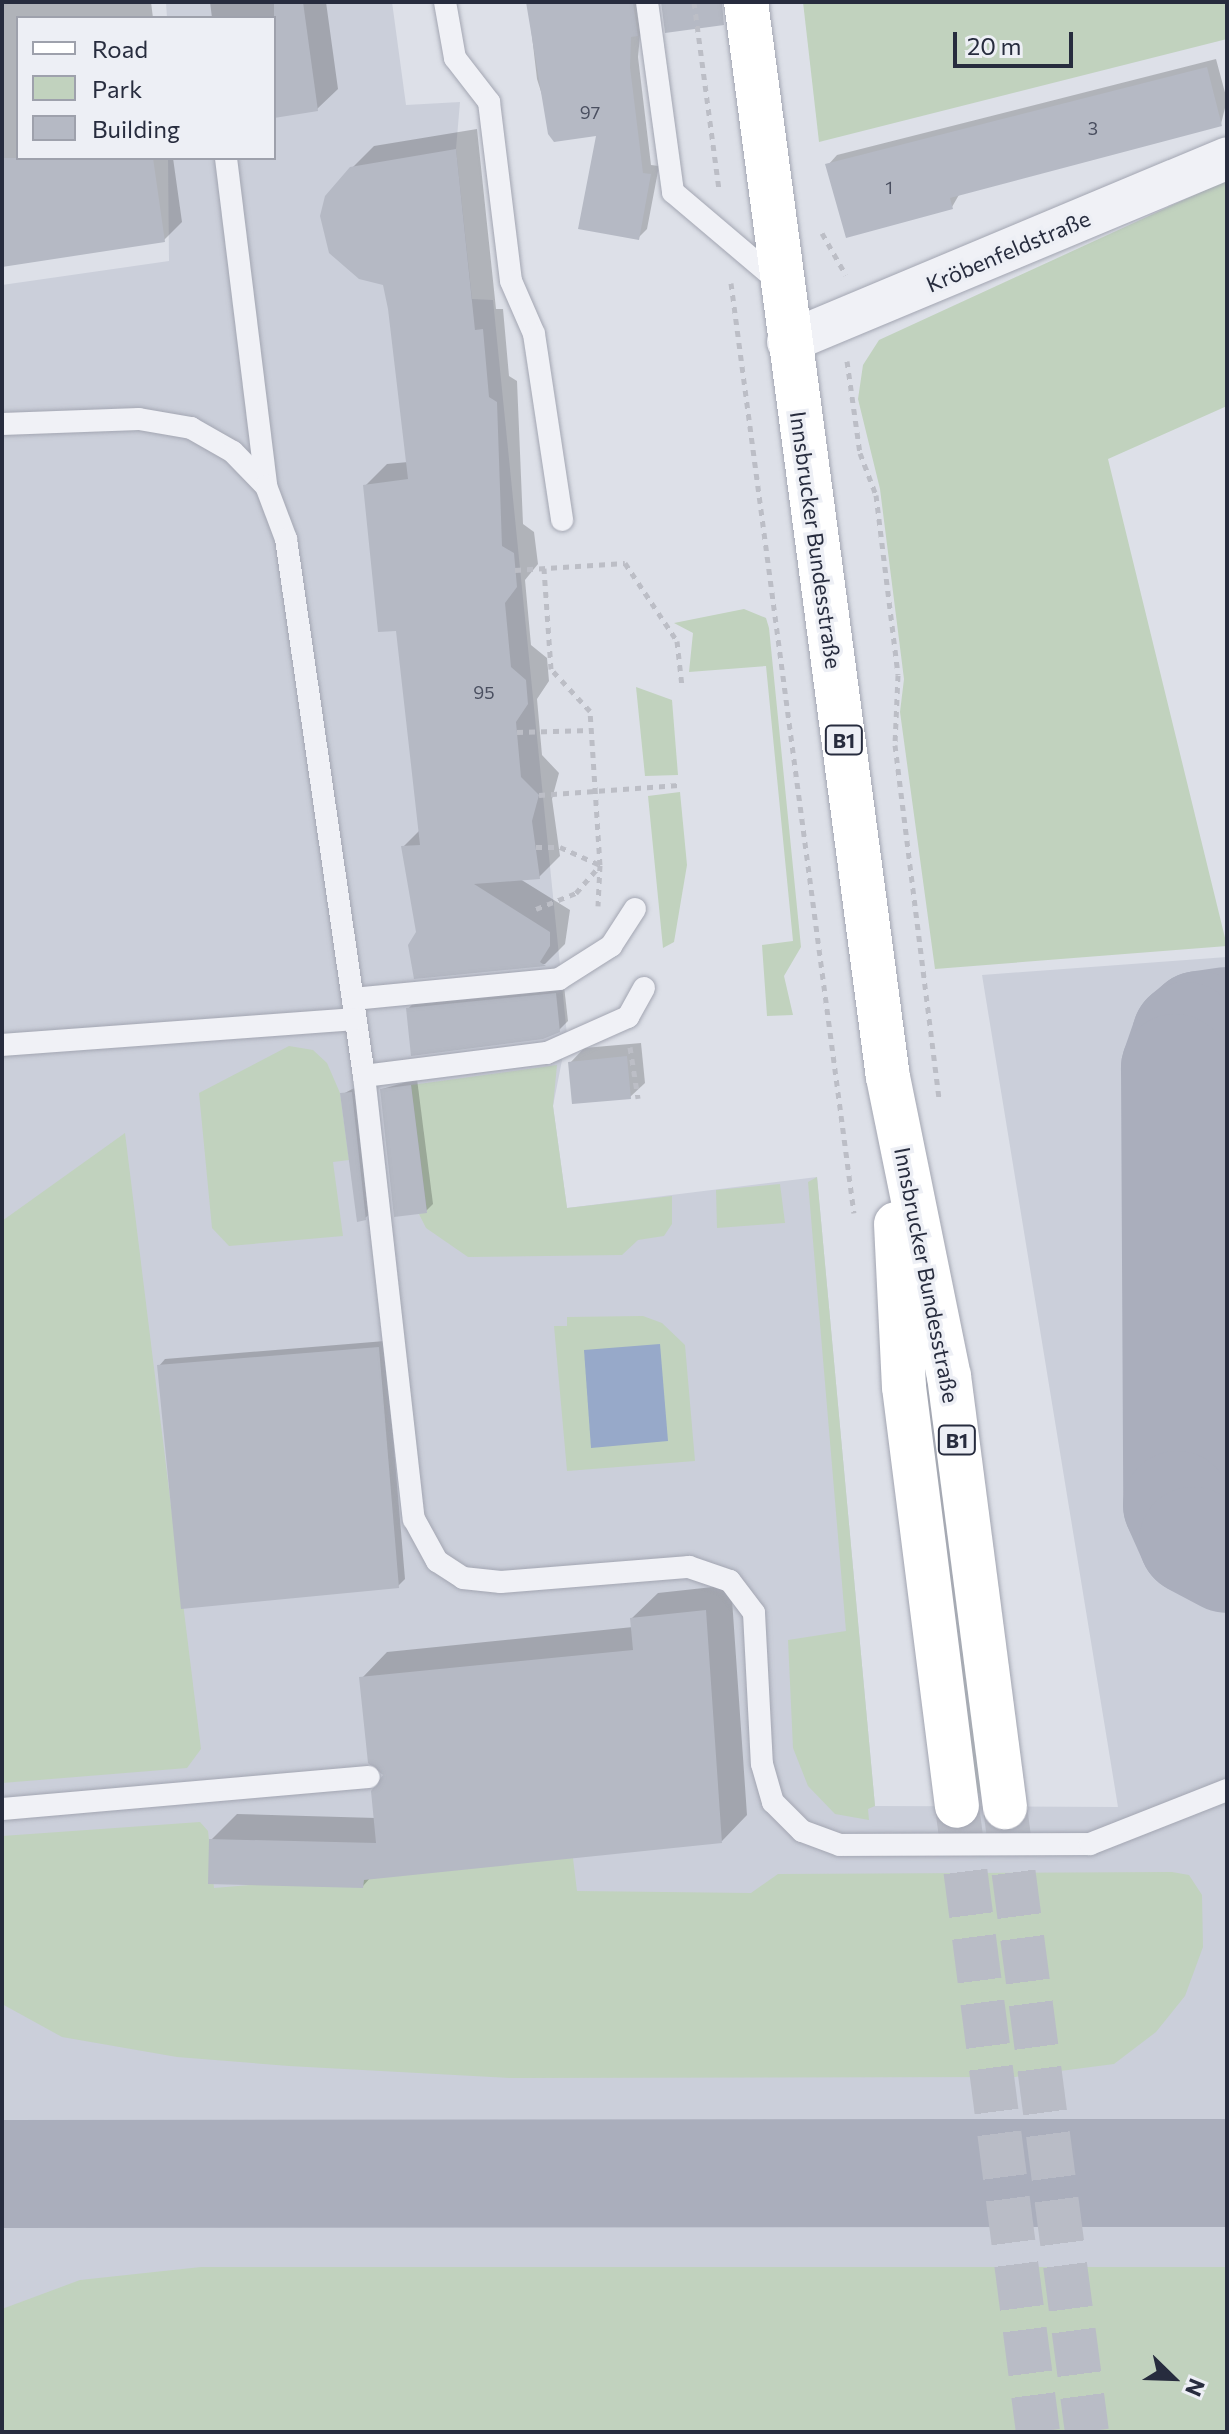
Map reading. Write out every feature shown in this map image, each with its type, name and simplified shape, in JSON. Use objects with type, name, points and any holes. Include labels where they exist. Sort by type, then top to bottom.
[{"type":"main road","name":"Innsbrucker Bundesstraße","points":[[746,2],[788,342],[888,1077],[949,1376],[1005,1807]]},
{"type":"main road","name":"Innsbrucker Bundesstraße","points":[[888,1077],[904,1387],[957,1806]]},
{"type":"street","name":"Kröbenfeldstraße","points":[[788,342],[1227,158]]},
{"type":"lane","points":[[445,2],[455,58],[489,102],[511,281],[534,334],[562,520]]},
{"type":"lane","points":[[647,2],[673,192],[724,231],[781,283]]},
{"type":"lane","points":[[226,160],[266,486],[286,539],[364,1076],[414,1519],[437,1561],[463,1578],[501,1582],[689,1567],[730,1581],[754,1613],[762,1764],[773,1802],[802,1831],[840,1845],[1090,1844],[1227,1790]]},
{"type":"lane","points":[[2,424],[139,419],[191,428],[233,452],[266,486]]},
{"type":"lane","points":[[2,1045],[354,1009],[559,979],[611,946],[635,909]]},
{"type":"lane","points":[[364,1076],[547,1053],[628,1017],[644,988]]},
{"type":"lane","points":[[936,1642],[983,1637]]},
{"type":"lane","points":[[2,1809],[369,1777]]},
{"type":"path","points":[[694,2],[855,1224]]},
{"type":"path","points":[[820,218],[833,262],[852,281],[844,320],[852,406],[876,495],[889,600],[898,675],[895,745]]},
{"type":"path","points":[[515,570],[625,563],[677,641],[682,686]]},
{"type":"path","points":[[536,909],[576,893],[596,874],[590,711],[551,669],[544,568]]},
{"type":"path","points":[[517,732],[591,730]]},
{"type":"path","points":[[539,795],[679,785]]},
{"type":"shaded area","points":[[166,2],[392,2],[406,105],[460,102],[456,149],[472,299],[493,300],[567,1035],[553,1106],[567,1208],[817,1177],[875,1806],[1118,1807],[982,975],[1227,957],[1227,2432],[2,2432],[2,285],[169,261],[168,160],[276,160],[276,16],[167,16]]},
{"type":"green space","points":[[803,2],[1227,2],[1227,39],[819,142]]},
{"type":"green space","points":[[1227,180],[1227,406],[1108,459],[1227,946],[935,969],[900,712],[904,679],[880,489],[858,399],[863,365],[879,340]]},
{"type":"green space","points":[[744,609],[766,618],[769,628],[801,947],[784,976],[793,1015],[767,1016],[762,945],[793,941],[766,666],[689,672],[693,633],[674,623]]},
{"type":"green space","points":[[636,687],[672,700],[678,775],[645,776]]},
{"type":"green space","points":[[680,792],[687,865],[674,942],[663,948],[648,796]]},
{"type":"green space","points":[[289,1046],[313,1050],[327,1063],[340,1093],[349,1160],[333,1162],[343,1236],[229,1246],[212,1228],[199,1093]]},
{"type":"green space","points":[[557,1065],[553,1106],[567,1208],[672,1196],[672,1224],[664,1236],[638,1240],[622,1255],[468,1257],[426,1228],[419,1214],[427,1212],[411,1085]]},
{"type":"green space","points":[[125,1133],[201,1749],[187,1768],[2,1783],[2,1221]]},
{"type":"green space","points":[[817,1177],[875,1806],[868,1809],[869,1820],[835,1814],[808,1786],[793,1748],[788,1640],[846,1631],[808,1182]]},
{"type":"green space","points":[[780,1184],[785,1223],[717,1228],[716,1190]]},
{"type":"green space","points":[[643,1316],[662,1323],[685,1345],[695,1461],[567,1471],[554,1326],[567,1326],[567,1317]]},
{"type":"green space","points":[[930,1384],[987,1791],[975,1794],[924,1392]]},
{"type":"green space","points":[[200,1822],[208,1831],[214,1888],[573,1858],[577,1891],[751,1893],[778,1874],[1172,1872],[1189,1875],[1202,1895],[1203,1947],[1185,1996],[1156,2032],[1114,2064],[1015,2077],[510,2078],[289,2066],[177,2057],[62,2037],[2,2004],[2,1836]]},
{"type":"green space","points":[[201,2267],[1227,2267],[1227,2432],[2,2432],[2,2309],[80,2280]]},
{"type":"water","points":[[660,1344],[668,1441],[591,1448],[584,1350]]},
{"type":"building","points":[[274,2],[303,2],[318,111],[276,118]]},
{"type":"building","points":[[526,2],[633,2],[638,36],[631,37],[630,67],[643,173],[651,174],[639,240],[578,229],[596,136],[554,142],[548,134]]},
{"type":"building","points":[[661,2],[722,2],[724,25],[665,33]]},
{"type":"building","points":[[1207,67],[1222,126],[950,198],[953,209],[846,238],[825,164]]},
{"type":"building","points":[[456,149],[475,330],[483,329],[489,397],[497,402],[502,546],[514,553],[517,587],[505,603],[511,667],[526,680],[528,704],[516,722],[521,777],[539,795],[532,821],[540,879],[474,884],[550,932],[550,946],[540,962],[546,966],[414,979],[408,945],[416,932],[401,846],[420,845],[396,631],[378,632],[363,485],[408,479],[388,309],[383,285],[359,279],[329,253],[320,216],[325,196],[350,167]]},
{"type":"building","points":[[2,158],[153,160],[165,242],[2,267]]},
{"type":"building","points":[[556,993],[560,1032],[543,1039],[411,1056],[406,1008]]},
{"type":"building","points":[[627,1056],[631,1099],[572,1104],[568,1062]]},
{"type":"building","points":[[411,1085],[427,1213],[394,1217],[380,1089]]},
{"type":"building","points":[[352,1092],[366,1220],[357,1222],[340,1093]]},
{"type":"building","points":[[379,1347],[399,1588],[181,1609],[157,1365]]},
{"type":"building","points":[[706,1610],[722,1843],[364,1880],[363,1888],[208,1884],[209,1839],[376,1843],[371,1791],[383,1775],[368,1763],[359,1677],[633,1650],[630,1618]]},
{"type":"taxiway","points":[[1227,1021],[1199,1025],[1186,1036],[1175,1068],[1177,1505],[1193,1541],[1227,1559]]},
{"type":"taxiway","points":[[2,2174],[1227,2173]]},
{"type":"tunnel","points":[[957,1806],[1038,2432]]},
{"type":"tunnel","points":[[1005,1807],[1087,2432]]}]
